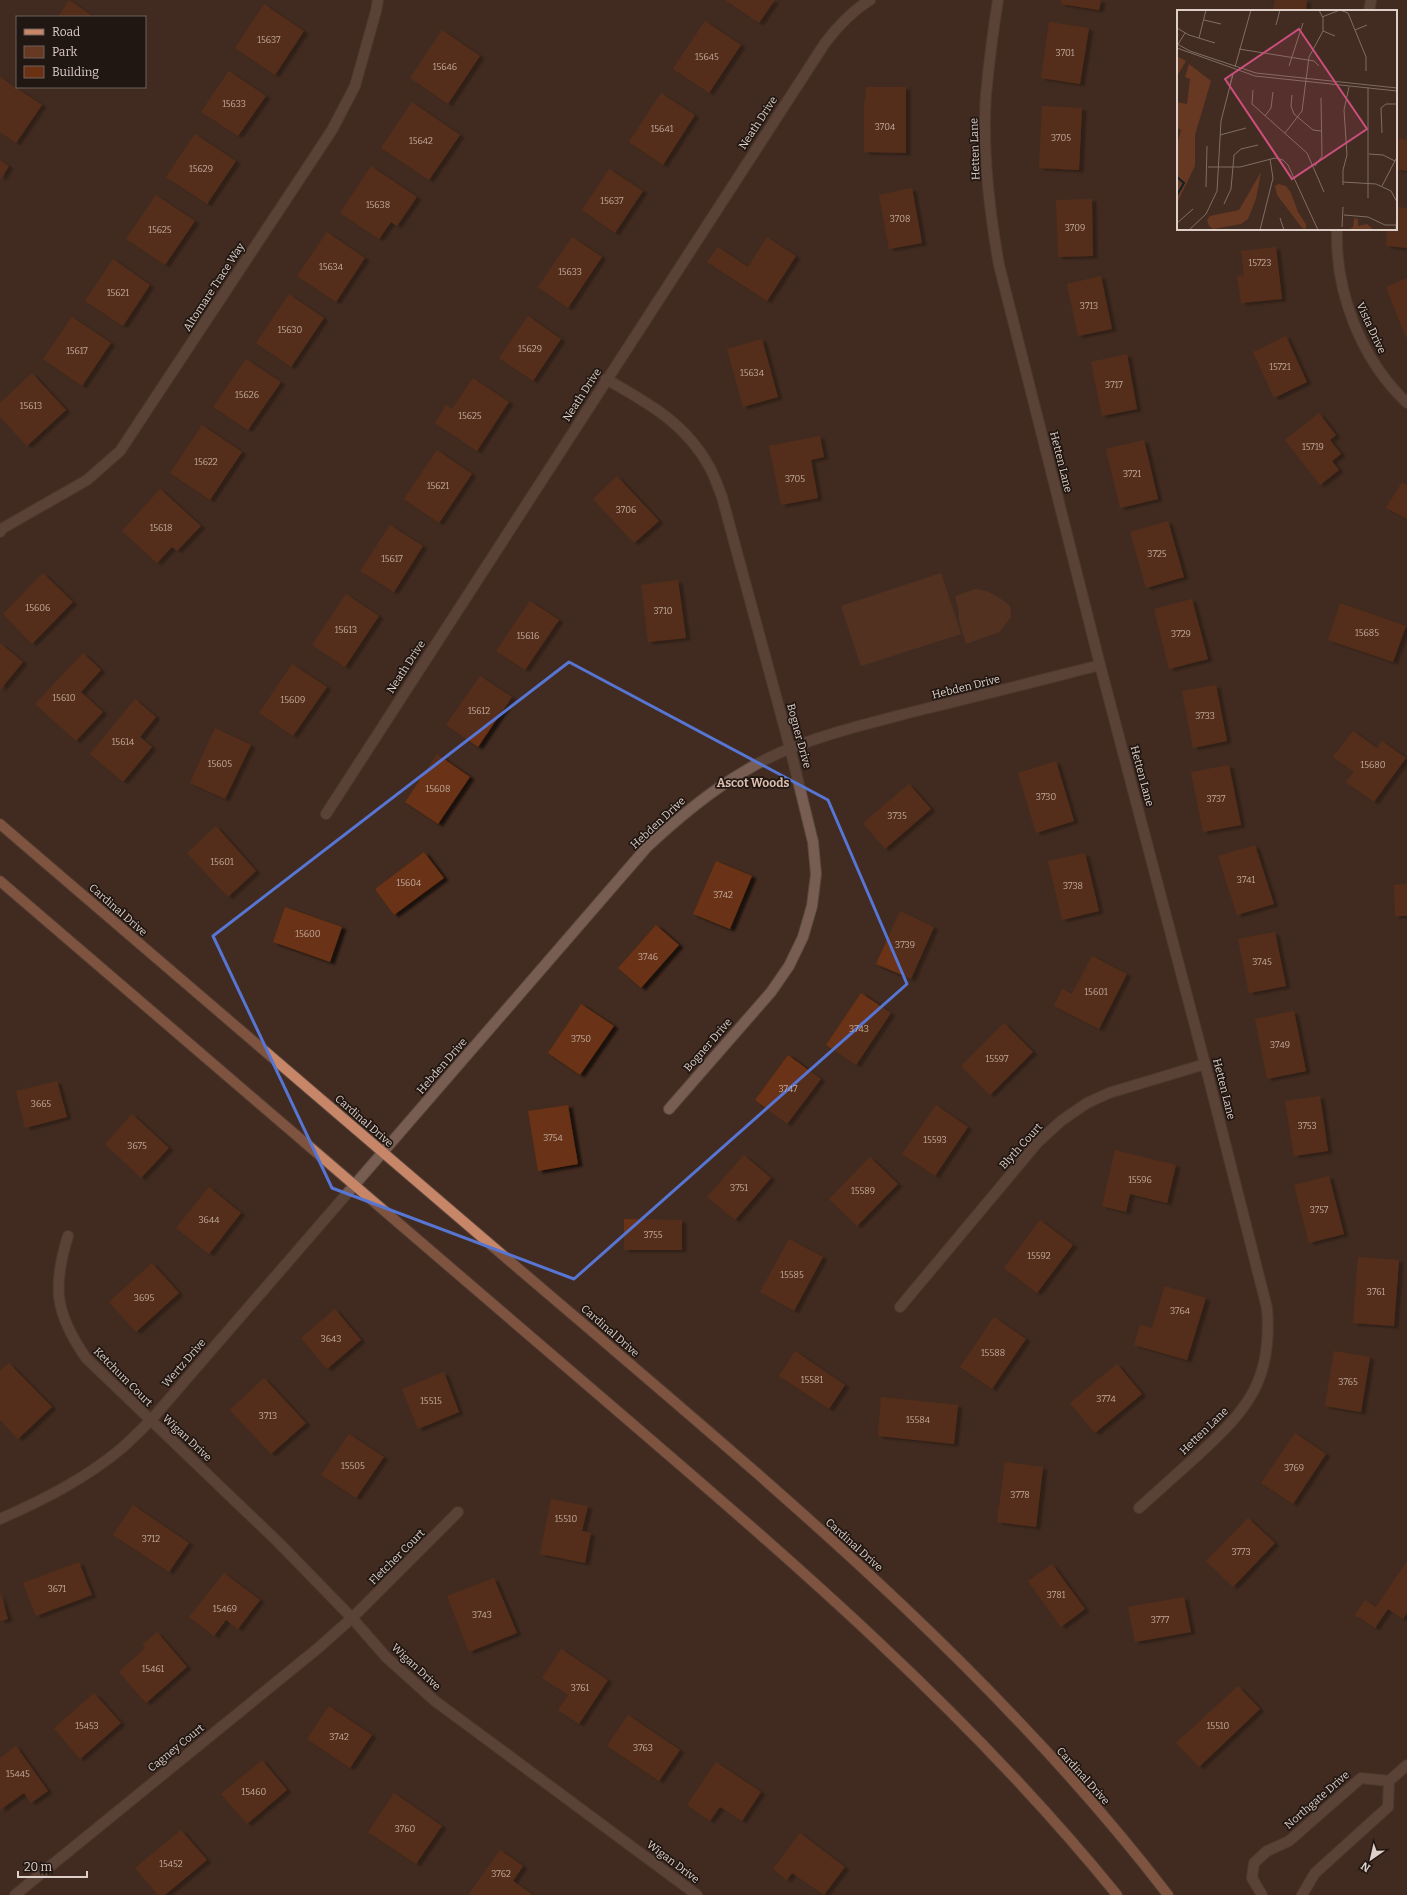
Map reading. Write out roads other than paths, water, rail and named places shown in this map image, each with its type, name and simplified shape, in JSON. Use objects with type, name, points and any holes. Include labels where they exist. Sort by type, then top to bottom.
[{"type":"main road","name":"Cardinal Drive","points":[[0,824],[724,1445],[873,1577],[978,1679],[1073,1780],[1143,1862],[1168,1895]]},
{"type":"main road","points":[[0,881],[752,1526],[880,1643],[941,1702],[1044,1810],[1117,1895]]},
{"type":"street","name":"Altomare Trace Way","points":[[0,532],[3,528],[87,480],[120,451],[332,130],[356,86],[378,0]]},
{"type":"street","name":"Neath Drive","points":[[326,814],[824,43],[839,24],[861,5],[870,0]]},
{"type":"street","name":"Hetten Lane","points":[[998,0],[986,96],[986,157],[991,217],[999,265],[1100,666],[1205,1064],[1267,1308],[1268,1330],[1266,1356],[1258,1382],[1249,1400],[1229,1427],[1139,1508]]},
{"type":"street","points":[[1369,10],[1371,0]]},
{"type":"street","name":"Vista Drive","points":[[1337,230],[1339,271],[1347,306],[1358,333],[1375,364],[1397,393],[1407,403]]},
{"type":"street","name":"Bogner Drive","points":[[606,379],[654,406],[673,421],[694,443],[710,468],[722,497],[790,748],[813,842],[816,874],[812,906],[804,937],[789,966],[771,992],[669,1109]]},
{"type":"street","name":"Hebden Drive","points":[[355,1185],[647,847],[684,813],[724,784],[790,748],[842,730],[1100,666]]},
{"type":"street","name":"Blyth Court","points":[[900,1307],[1038,1142],[1061,1120],[1087,1103],[1109,1093],[1205,1064]]},
{"type":"street","name":"Wertz Drive","points":[[0,1519],[39,1502],[82,1477],[122,1448],[151,1420],[355,1185]]},
{"type":"street","name":"Ketchum Court","points":[[68,1236],[59,1264],[58,1290],[62,1314],[72,1338],[86,1358],[151,1420]]},
{"type":"street","name":"Wigan Drive","points":[[151,1420],[280,1542],[352,1618],[386,1657],[435,1701],[697,1895]]},
{"type":"street","name":"Fletcher Court","points":[[352,1618],[458,1512]]},
{"type":"street","name":"Cagney Court","points":[[15,1895],[305,1659],[352,1618]]},
{"type":"street","points":[[1302,1895],[1305,1893],[1315,1873],[1388,1807],[1389,1780],[1407,1765]]},
{"type":"street","name":"Northgate Drive","points":[[1262,1895],[1252,1878],[1254,1863],[1267,1851],[1289,1840],[1361,1778],[1389,1780]]},
{"type":"district","name":"Ascot Woods","points":[[753,783]]}]
